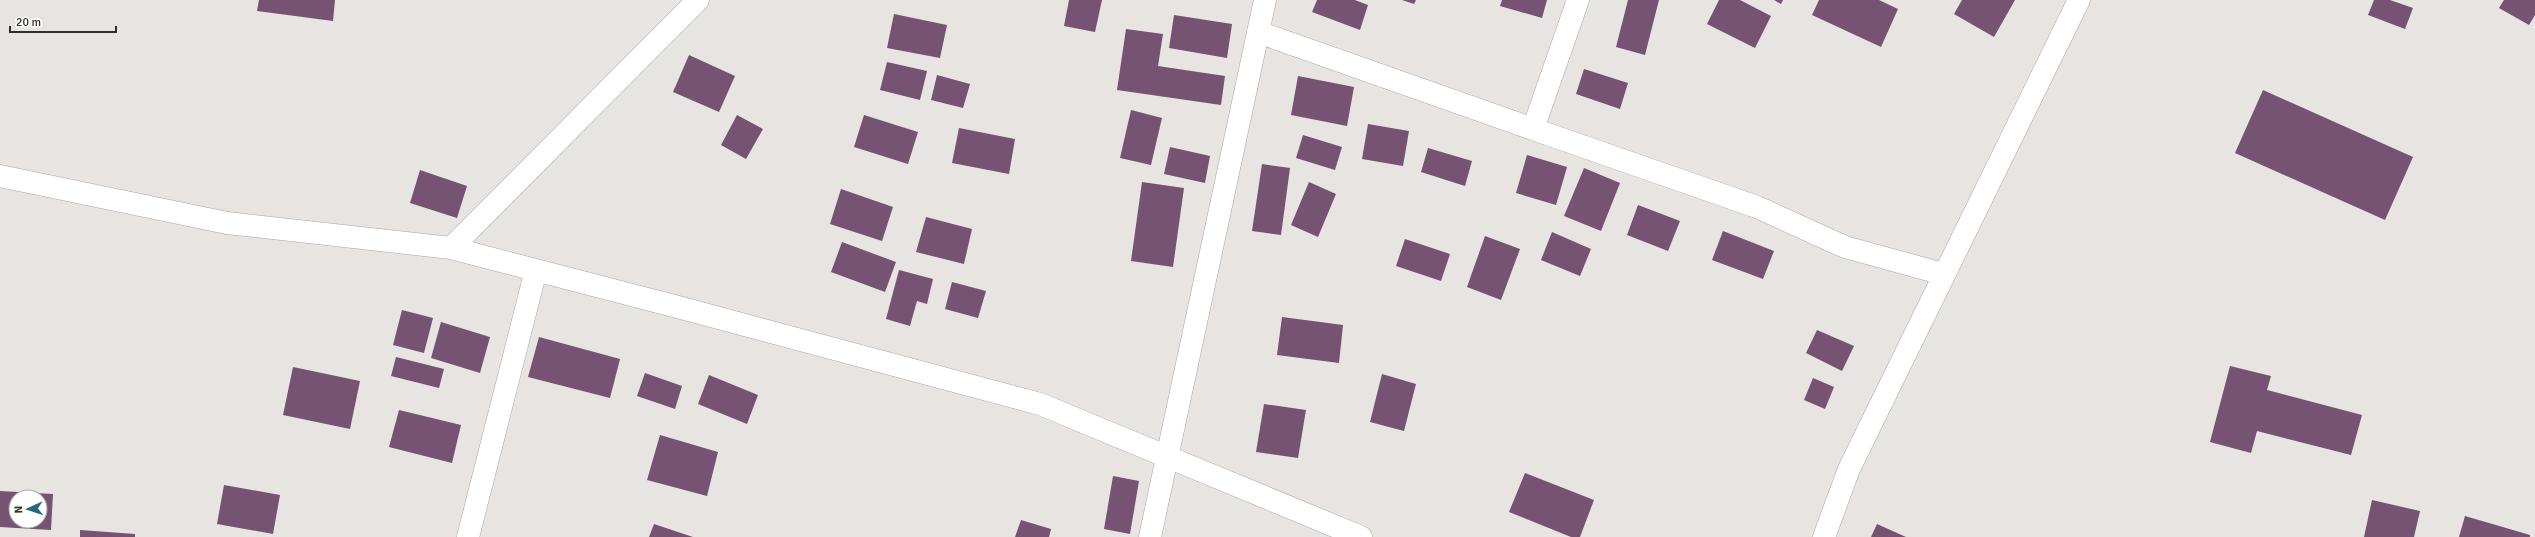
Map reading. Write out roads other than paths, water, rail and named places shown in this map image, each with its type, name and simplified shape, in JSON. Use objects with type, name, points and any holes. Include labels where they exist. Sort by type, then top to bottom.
[{"type":"street","points":[[451,248],[698,0]]},
{"type":"street","points":[[1150,537],[1265,0]]},
{"type":"street","points":[[1533,129],[1578,0]]},
{"type":"street","points":[[1824,537],[1849,468],[1943,274],[2079,0]]},
{"type":"street","points":[[1258,32],[1757,207],[1845,247],[1943,274]]},
{"type":"street","points":[[0,176],[227,222],[451,248],[536,270],[1040,404],[1361,537]]},
{"type":"street","points":[[468,537],[536,270]]}]
